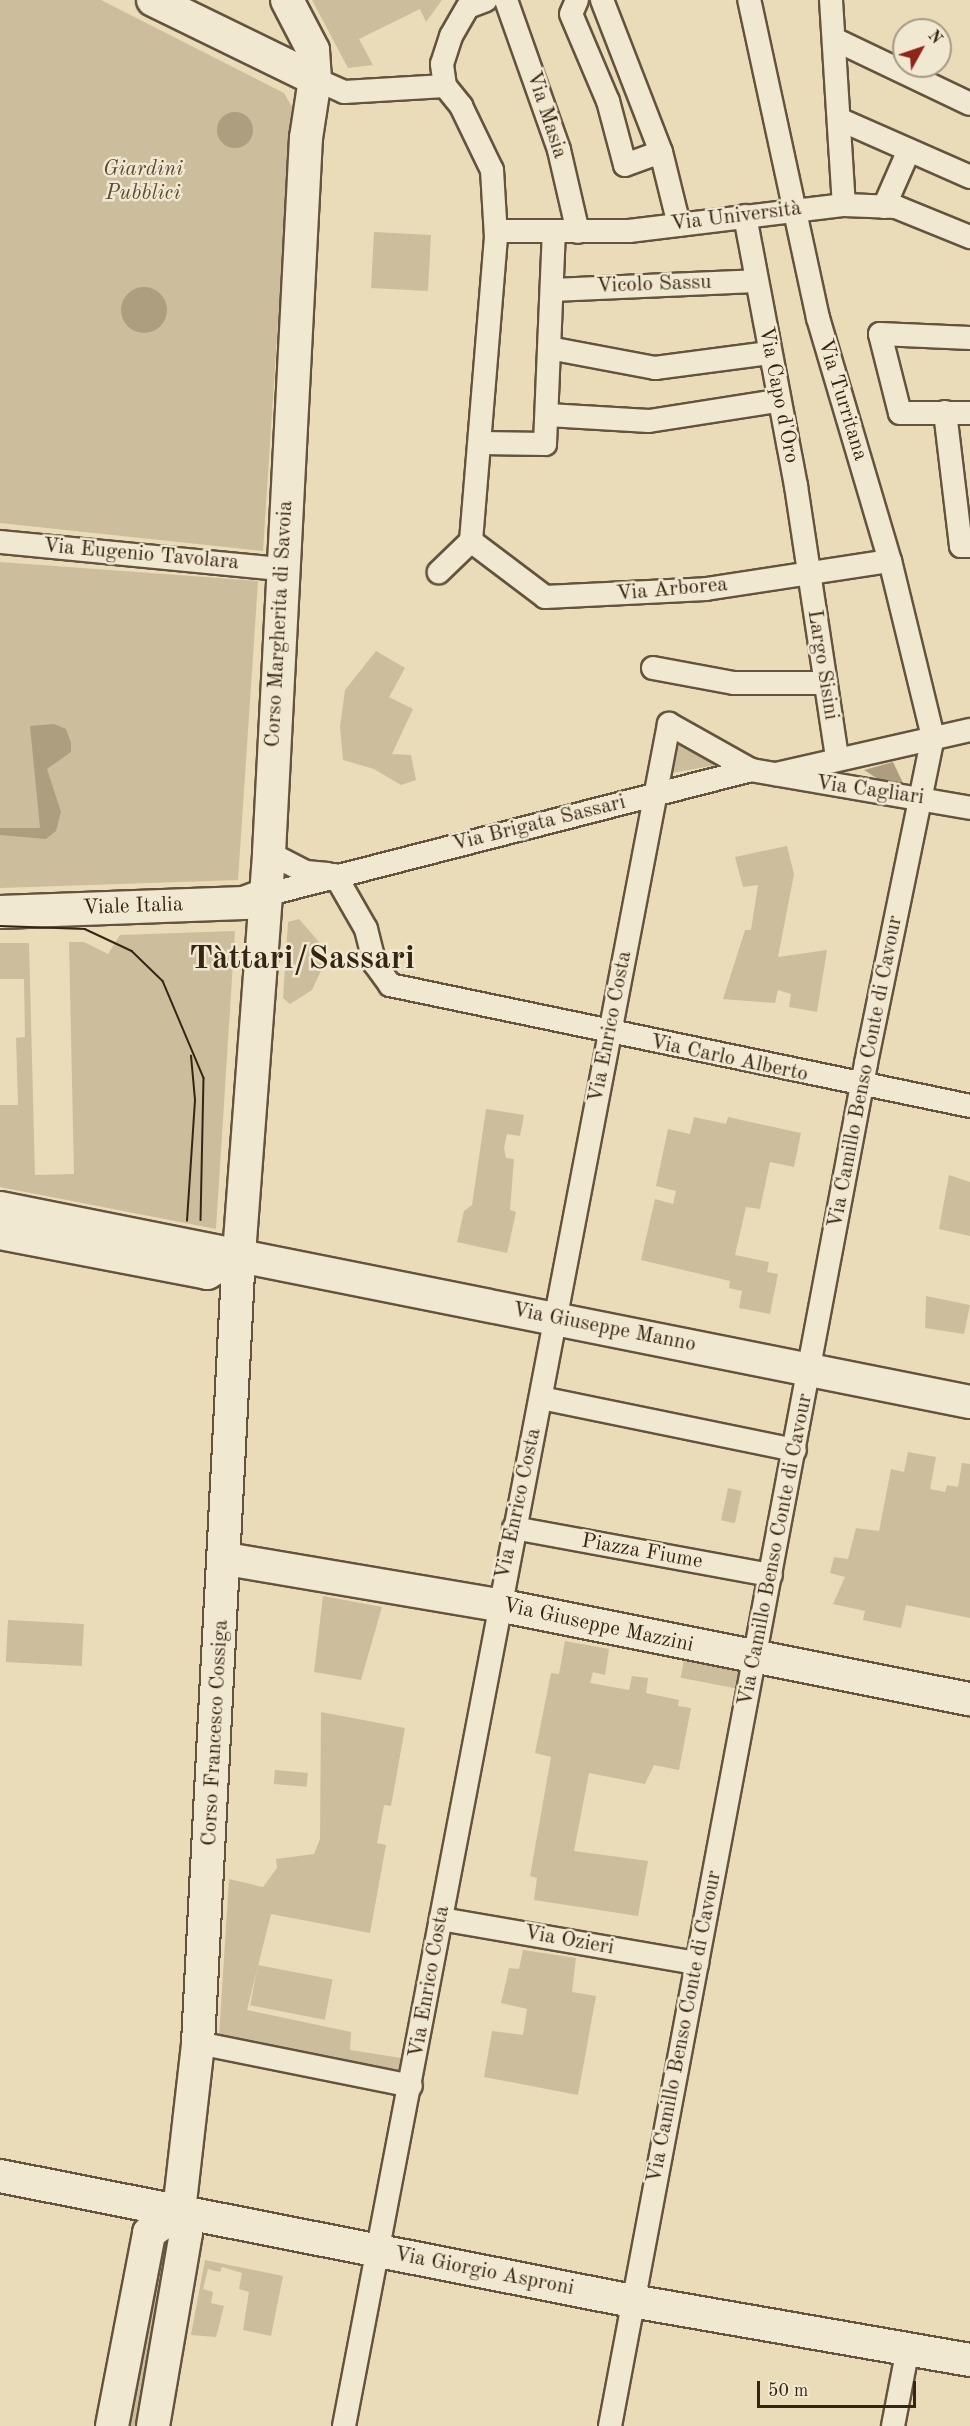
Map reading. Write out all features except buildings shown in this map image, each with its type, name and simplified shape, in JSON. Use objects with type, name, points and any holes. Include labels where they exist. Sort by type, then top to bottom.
[{"type":"street","points":[[153,0],[344,92],[445,86]]},
{"type":"street","name":"Corso Margherita di Savoia","points":[[239,1254],[269,853],[306,138],[315,79],[313,50],[287,0]]},
{"type":"street","points":[[439,572],[471,541],[480,452],[496,231],[492,170],[462,106],[445,86],[442,64],[451,36],[468,7],[486,0]]},
{"type":"street","name":"Via Masia","points":[[506,0],[560,150],[578,232]]},
{"type":"street","points":[[577,0],[571,14],[614,122],[625,165],[661,152]]},
{"type":"street","points":[[602,0],[661,152],[679,225]]},
{"type":"street","name":"Via Turritana","points":[[749,0],[791,210],[890,561],[933,736],[920,798]]},
{"type":"street","points":[[831,0],[836,40],[844,205]]},
{"type":"street","points":[[836,40],[884,66],[970,104]]},
{"type":"street","points":[[614,122],[645,110]]},
{"type":"street","points":[[841,120],[970,177]]},
{"type":"street","points":[[884,207],[909,150]]},
{"type":"street","name":"Via Università","points":[[496,231],[554,233],[679,225],[844,205],[884,207],[970,237]]},
{"type":"street","name":"Via Capo d'Oro","points":[[745,216],[808,574]]},
{"type":"street","points":[[480,452],[545,444],[554,233]]},
{"type":"street","name":"Vicolo Sassu","points":[[552,290],[756,281]]},
{"type":"street","points":[[970,338],[880,334],[900,413],[970,413]]},
{"type":"street","points":[[549,348],[655,368],[769,353]]},
{"type":"street","points":[[548,415],[650,422],[777,401]]},
{"type":"street","points":[[945,412],[965,546]]},
{"type":"street","name":"Via Arborea","points":[[471,541],[545,597],[706,589],[890,561]]},
{"type":"street","name":"Via Eugenio Tavolara","points":[[0,542],[282,568]]},
{"type":"street","name":"Largo Sisini","points":[[808,574],[837,756]]},
{"type":"street","points":[[652,668],[734,683],[824,683]]},
{"type":"street","points":[[656,793],[669,724],[760,773]]},
{"type":"street","name":"Via Brigata Sassari","points":[[265,896],[335,875],[656,793],[970,730]]},
{"type":"street","name":"Via Cagliari","points":[[760,773],[970,808]]},
{"type":"street","name":"Via Enrico Costa","points":[[344,2426],[411,2086],[498,1605],[542,1398],[656,793]]},
{"type":"street","name":"Via Camillo Benso Conte di Cavour","points":[[610,2426],[811,1370],[862,1086],[920,798]]},
{"type":"street","points":[[269,853],[306,872],[335,875]]},
{"type":"street","name":"Via Carlo Alberto","points":[[335,875],[366,929],[385,980],[455,999],[610,1034],[970,1106]]},
{"type":"street","name":"Viale Italia","points":[[0,912],[244,903],[265,896]]},
{"type":"street","name":"Via Giuseppe Manno","points":[[0,1208],[970,1402]]},
{"type":"street","points":[[0,1233],[207,1273],[239,1254]]},
{"type":"street","name":"Corso Francesco Cossiga","points":[[153,2426],[185,2240],[179,2211],[198,2043],[226,1559],[239,1254]]},
{"type":"street","points":[[542,1398],[795,1450]]},
{"type":"street","name":"Piazza Fiume","points":[[514,1528],[771,1575]]},
{"type":"street","name":"Via Giuseppe Mazzini","points":[[226,1559],[498,1605],[970,1699]]},
{"type":"street","name":"Via Ozieri","points":[[441,1919],[697,1963]]},
{"type":"street","points":[[198,2043],[411,2086]]},
{"type":"street","name":"Via Giorgio Asproni","points":[[0,2176],[632,2301],[970,2360]]},
{"type":"street","points":[[112,2426],[149,2233],[179,2211]]},
{"type":"street","points":[[893,2426],[908,2348]]},
{"type":"green space","name":"Giardini Pubblici","points":[[0,0],[101,0],[284,93],[292,107],[263,551],[0,523]]},
{"type":"green space","points":[[312,0],[442,0],[426,22],[420,9],[359,39],[373,65],[348,68]]},
{"type":"green space","points":[[374,232],[431,235],[428,291],[371,288]]},
{"type":"green space","points":[[0,562],[258,581],[238,880],[0,888]]},
{"type":"green space","points":[[376,651],[405,668],[389,697],[413,709],[392,754],[411,755],[416,780],[401,785],[374,769],[343,760],[340,727],[345,690]]},
{"type":"green space","points":[[687,743],[717,759],[716,765],[672,773],[668,769],[673,747]]},
{"type":"green space","points":[[787,846],[794,874],[778,957],[827,950],[817,1012],[789,1007],[791,994],[778,990],[775,1003],[723,999],[745,930],[751,930],[758,885],[743,887],[735,857]]},
{"type":"green space","points":[[299,919],[319,942],[318,959],[325,962],[312,990],[290,1004],[283,998],[288,922]]},
{"type":"green space","points":[[235,931],[216,1229],[0,1187],[0,1105],[18,1105],[16,1038],[25,1037],[24,979],[0,979],[0,943],[29,943],[35,1175],[74,1174],[69,942],[84,942],[108,954],[120,935]]},
{"type":"green space","points":[[486,1109],[524,1115],[520,1136],[507,1134],[504,1148],[506,1158],[514,1159],[510,1210],[516,1212],[507,1253],[457,1242],[464,1211],[472,1205]]},
{"type":"green space","points":[[694,1117],[726,1124],[728,1117],[801,1133],[794,1167],[770,1162],[760,1209],[746,1207],[735,1255],[769,1262],[767,1272],[778,1274],[770,1314],[739,1308],[742,1291],[729,1288],[730,1281],[641,1260],[655,1199],[673,1204],[676,1191],[656,1186],[668,1129],[690,1134]]},
{"type":"green space","points":[[949,1175],[970,1182],[970,1236],[939,1229]]},
{"type":"green space","points":[[926,1296],[970,1305],[964,1334],[925,1328]]},
{"type":"green space","points":[[908,1452],[936,1457],[930,1489],[945,1492],[947,1485],[958,1487],[962,1463],[970,1464],[970,1618],[906,1605],[901,1628],[863,1620],[865,1611],[833,1604],[845,1577],[830,1573],[834,1557],[848,1559],[856,1528],[879,1531],[891,1469],[904,1472]]},
{"type":"green space","points":[[728,1488],[742,1491],[735,1523],[721,1520]]},
{"type":"green space","points":[[323,1596],[382,1607],[361,1680],[314,1672]]},
{"type":"green space","points":[[8,1620],[84,1624],[82,1666],[6,1662]]},
{"type":"green space","points":[[565,1641],[609,1649],[605,1675],[593,1672],[590,1683],[629,1690],[632,1676],[648,1678],[646,1693],[679,1700],[678,1706],[691,1708],[679,1770],[654,1765],[645,1784],[589,1773],[574,1851],[648,1861],[638,1916],[534,1900],[537,1878],[530,1876],[551,1757],[535,1753],[551,1673],[559,1674]]},
{"type":"green space","points":[[684,1660],[740,1671],[737,1689],[681,1678]]},
{"type":"green space","points":[[321,1712],[405,1728],[391,1806],[384,1805],[377,1843],[386,1845],[370,1933],[271,1914],[247,2010],[351,2032],[350,2050],[408,2059],[405,2074],[219,2037],[229,1879],[263,1887],[277,1868],[276,1859],[314,1854],[320,1839]]},
{"type":"green space","points":[[275,1770],[308,1773],[307,1787],[274,1784]]},
{"type":"green space","points":[[523,1950],[576,1958],[572,1992],[596,1996],[578,2095],[484,2077],[492,2031],[523,2035],[527,2009],[501,2003],[509,1968],[519,1969]]},
{"type":"green space","points":[[258,1965],[333,1980],[325,2020],[250,2005]]},
{"type":"green space","points":[[158,2249],[177,2253],[140,2426],[120,2426]]},
{"type":"green space","points":[[205,2260],[283,2276],[271,2336],[243,2330],[249,2292],[239,2289],[242,2273],[222,2267],[220,2272],[208,2269],[203,2289],[213,2292],[211,2303],[224,2306],[216,2337],[191,2335]]},
{"type":"shaded area","points":[[235,112],[248,117],[253,130],[248,143],[235,148],[222,143],[217,130],[222,117]]},
{"type":"shaded area","points":[[144,287],[160,294],[167,310],[160,326],[144,333],[128,326],[121,310],[128,294]]},
{"type":"shaded area","points":[[54,724],[66,729],[71,743],[71,752],[47,769],[61,812],[56,831],[46,839],[0,835],[0,828],[40,828],[30,726]]},
{"type":"shaded area","points":[[893,762],[903,783],[878,779],[864,770]]},
{"type":"tram line","points":[[0,926],[85,929],[132,951],[163,981],[204,1078],[201,1220]]},
{"type":"tram line","points":[[187,1221],[195,1100],[191,1056]]},
{"type":"district","name":"Tàttari/Sassari","points":[[302,960]]}]
